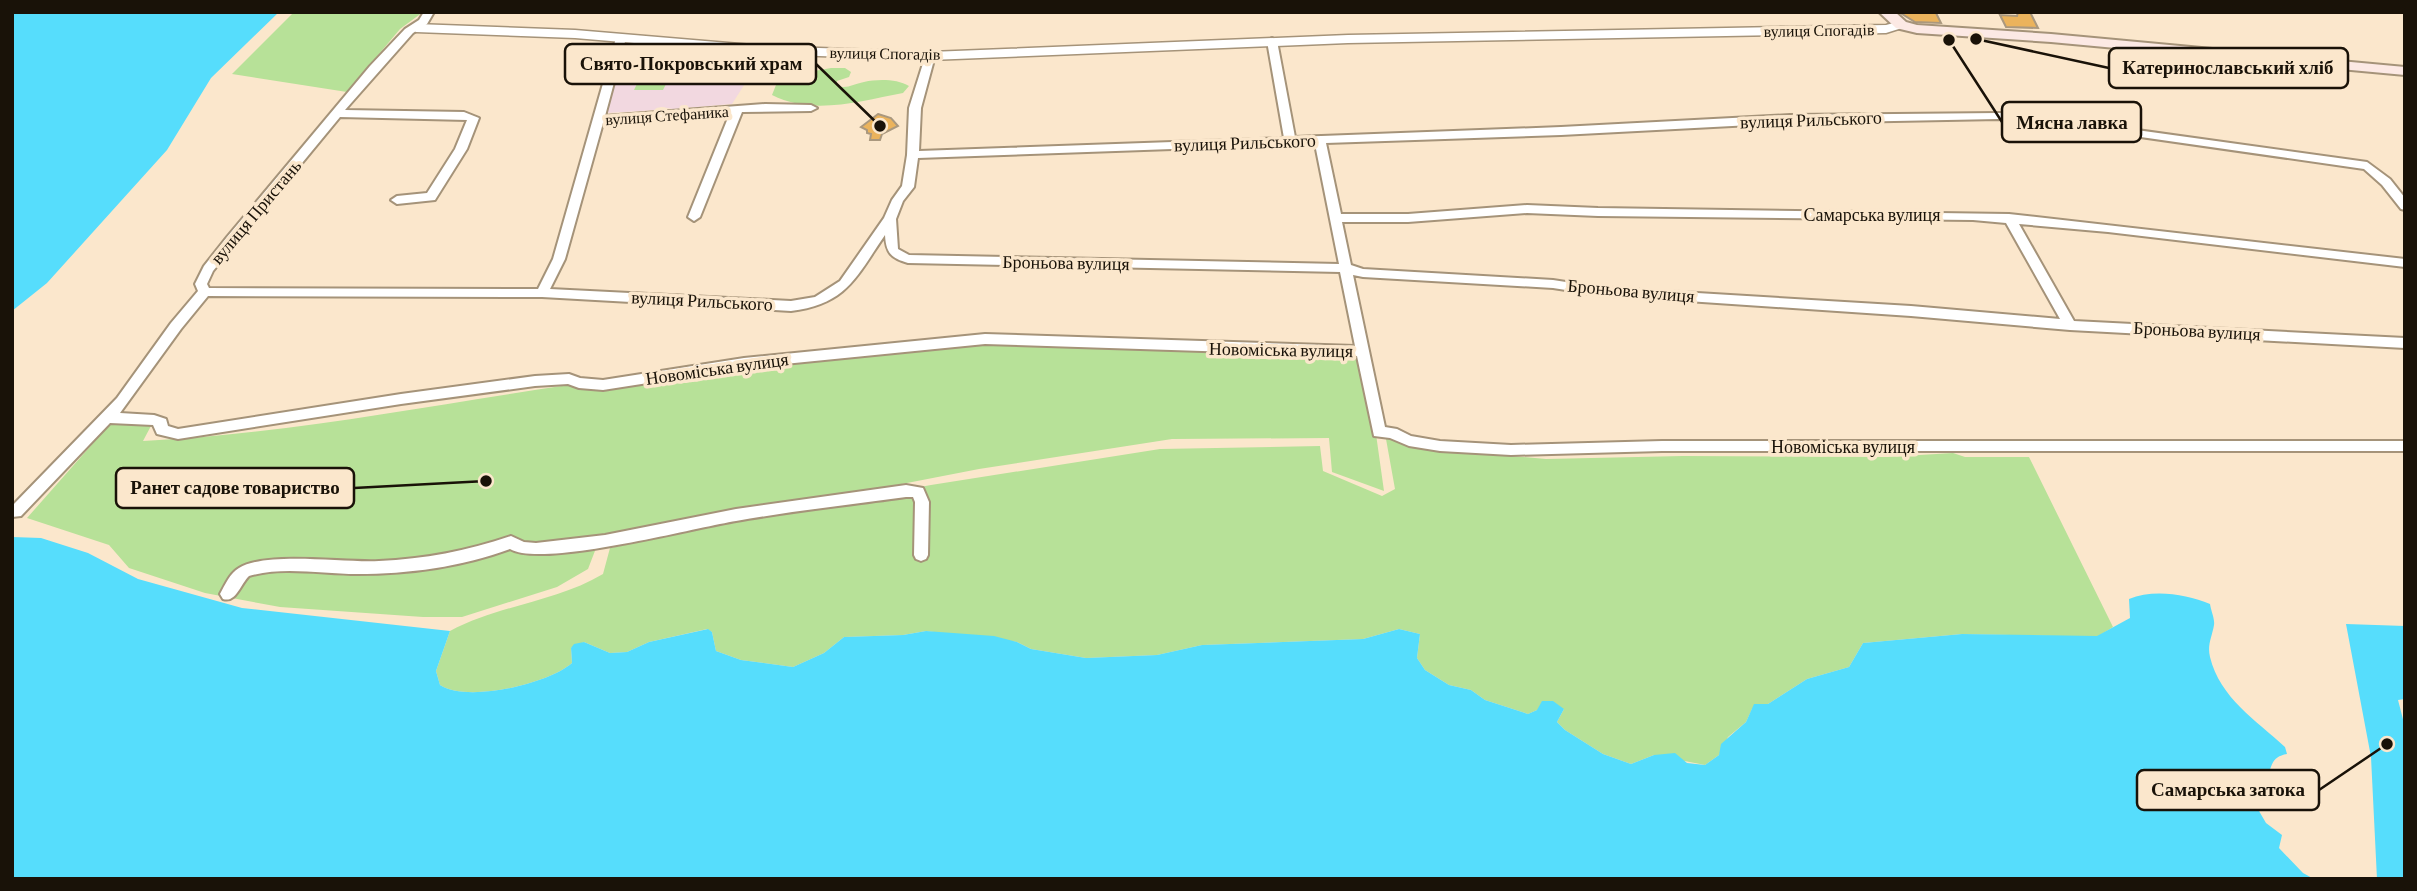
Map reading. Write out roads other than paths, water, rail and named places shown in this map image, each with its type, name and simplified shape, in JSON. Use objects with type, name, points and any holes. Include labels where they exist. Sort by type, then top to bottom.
[{"type":"main road","points":[[1886,12],[1901,25]]},
{"type":"main road","name":"вулиця Спогадів","points":[[1901,25],[1917,29],[2051,38],[2405,71]]},
{"type":"street","name":"вулиця Пристань","points":[[16,512],[122,402],[176,326],[205,292],[201,284],[208,270],[374,68],[429,12]]},
{"type":"street","name":"вулиця Спогадів","points":[[416,28],[621,38],[764,50],[930,56],[1272,41],[1886,29],[1901,25]]},
{"type":"street","name":"вулиця Стефаника","points":[[542,293],[559,259],[569,227],[621,38]]},
{"type":"street","points":[[1272,41],[1290,142]]},
{"type":"street","points":[[913,155],[915,108],[930,56]]},
{"type":"street","name":"вулиця Стефаника","points":[[597,120],[765,107],[811,108]]},
{"type":"street","name":"вулиця Стефаника","points":[[694,217],[737,110]]},
{"type":"street","points":[[337,113],[464,115],[473,118],[461,149],[431,197],[397,200]]},
{"type":"street","name":"вулиця Рильського","points":[[205,292],[542,293],[807,305],[835,294],[890,219],[898,200],[908,187],[913,155],[1321,141],[1790,120],[1999,116],[2046,120],[2367,166],[2386,182],[2405,206]]},
{"type":"street","points":[[1321,141],[1362,351]]},
{"type":"street","name":"Самарська вулиця","points":[[1337,218],[1408,218],[1451,213],[1558,208],[1598,212],[1903,214],[2009,218],[2405,263]]},
{"type":"street","points":[[2009,218],[2070,325]]},
{"type":"street","name":"Броньова вулиця","points":[[890,219],[892,249],[895,254],[908,258],[1346,268],[1363,274],[1553,284],[1598,290],[1911,311],[2070,325],[2405,343]]},
{"type":"street","name":"Новоміська вулиця","points":[[107,418],[154,420],[161,423],[162,430],[178,434],[401,398],[535,381],[569,379],[579,383],[603,385],[744,363],[985,339],[1362,351],[1378,432],[1392,433],[1409,441],[1440,446],[1511,450],[1662,446],[2405,446]]},
{"type":"street","points":[[228,594],[244,572],[266,567],[360,568],[434,563],[493,550],[511,542],[521,548],[536,549],[605,541],[749,513],[906,491],[918,492],[922,502],[921,555]]},
{"type":"water","points":[[12,12],[279,12],[211,78],[167,150],[47,283],[12,311]]},
{"type":"water","points":[[12,537],[41,538],[88,553],[138,579],[242,608],[450,631],[436,671],[440,685],[469,692],[507,689],[561,671],[572,663],[571,648],[574,644],[584,642],[610,653],[627,652],[649,642],[708,629],[712,632],[716,651],[741,660],[793,667],[824,653],[844,637],[903,635],[926,631],[994,636],[1031,649],[1086,658],[1157,655],[1202,645],[1363,639],[1399,629],[1420,634],[1417,658],[1425,670],[1449,685],[1471,690],[1485,700],[1528,714],[1537,710],[1542,701],[1553,701],[1564,709],[1557,722],[1565,730],[1603,754],[1631,764],[1654,755],[1675,753],[1687,763],[1705,765],[1719,755],[1721,744],[1746,722],[1754,704],[1768,704],[1807,679],[1849,667],[1863,643],[1962,634],[2097,636],[2130,618],[2129,599],[2148,594],[2180,595],[2210,604],[2214,623],[2209,653],[2215,672],[2240,707],[2285,747],[2287,754],[2275,760],[2269,773],[2279,788],[2277,796],[2261,802],[2259,811],[2266,823],[2282,835],[2279,848],[2303,873],[2314,879],[12,879]]},
{"type":"water","points":[[2346,624],[2405,626],[2405,699],[2398,700],[2405,727],[2405,879],[2377,879],[2371,757]]},
{"type":"place","name":"Катеринославський хліб","points":[[1976,39]]},
{"type":"place","name":"Мясна лавка","points":[[1949,40]]},
{"type":"place","name":"Свято-Покровський храм","points":[[880,126]]},
{"type":"place","name":"Ранет садове товариство","points":[[486,481]]},
{"type":"place","name":"Самарська затока","points":[[2387,744]]}]
